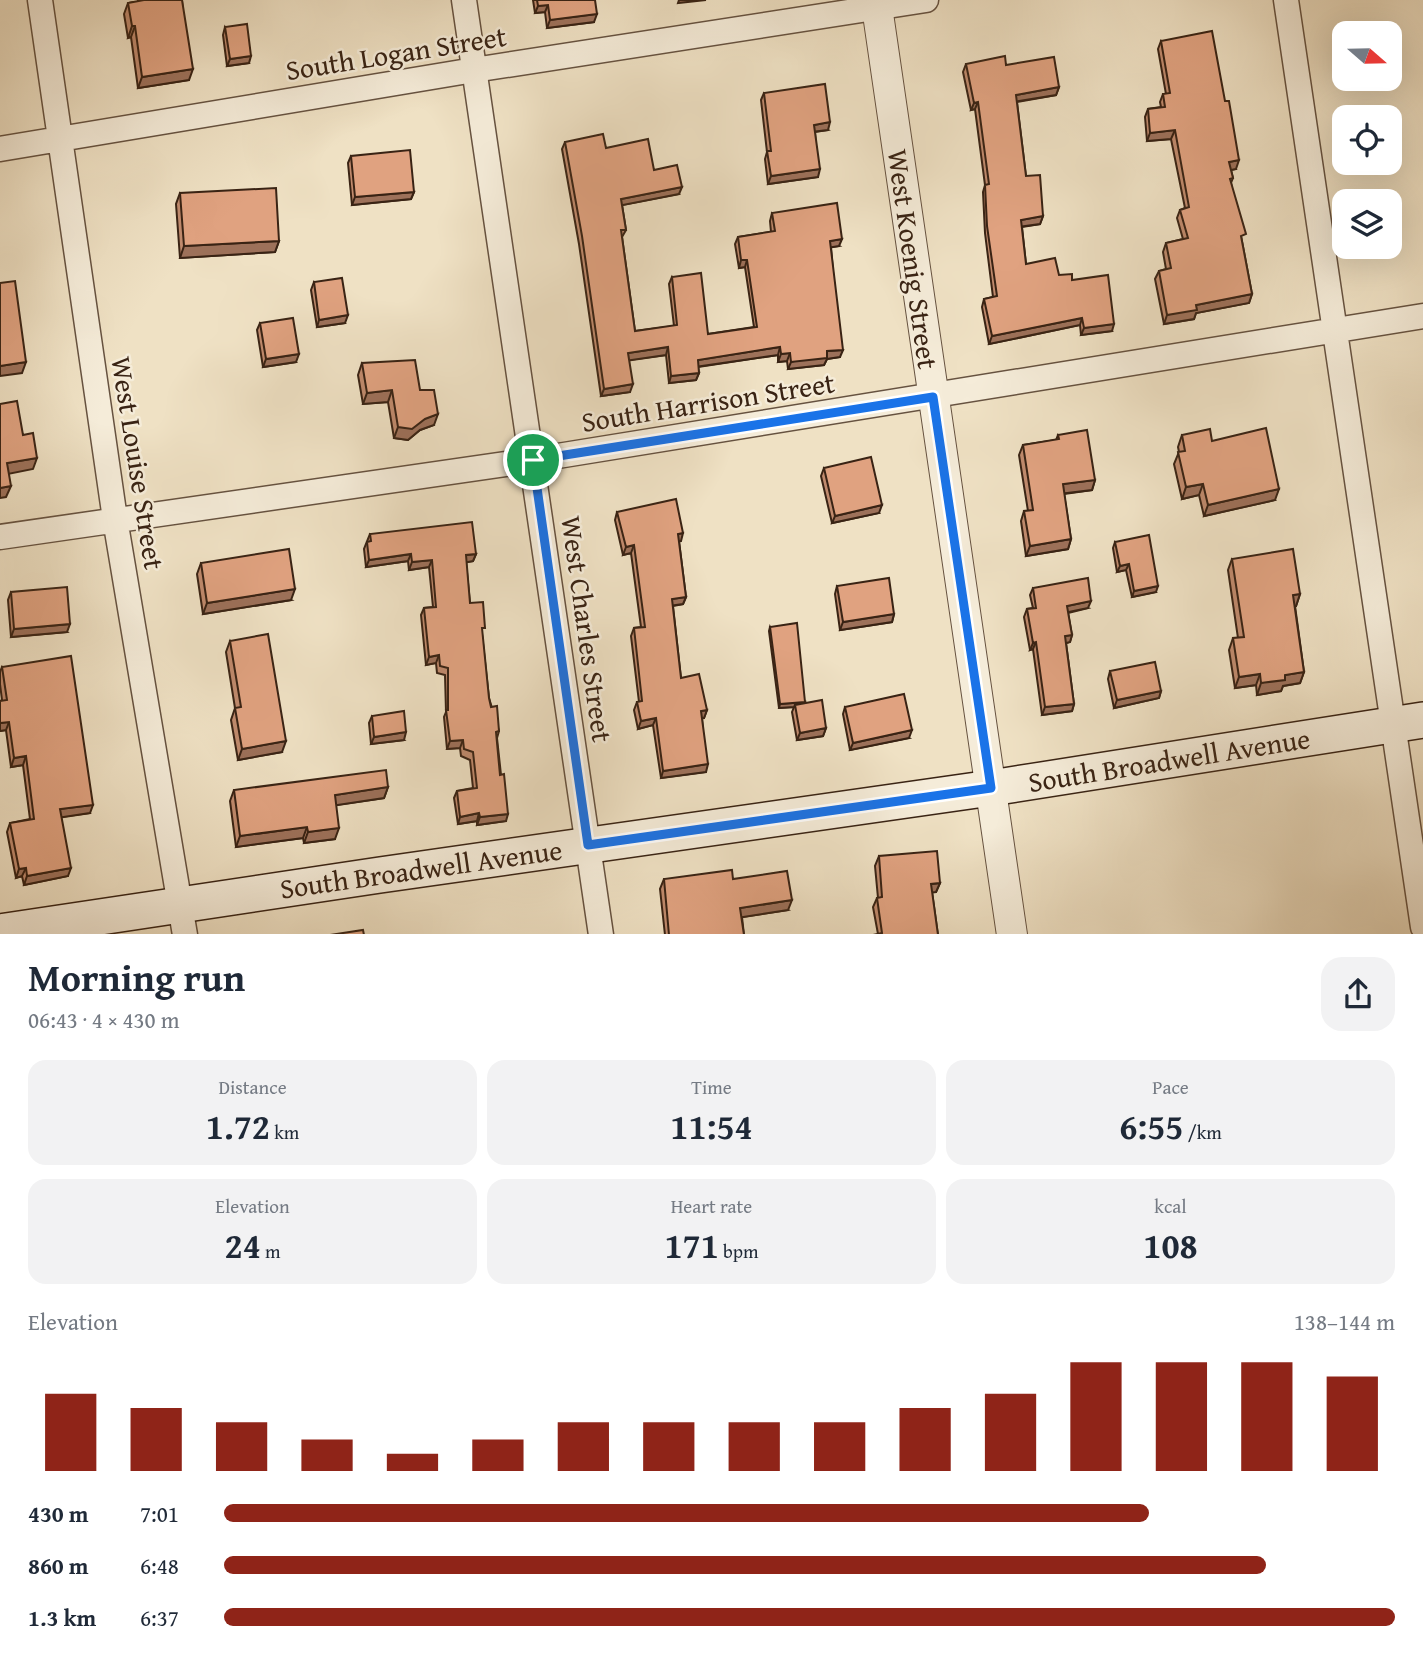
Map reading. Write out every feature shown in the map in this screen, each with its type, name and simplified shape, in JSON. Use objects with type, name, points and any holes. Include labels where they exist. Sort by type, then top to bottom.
[{"type":"main road","name":"South Broadwell Avenue","points":[[0,932],[183,920],[588,845],[991,788],[1408,722]]},
{"type":"street","name":"West Louise Street","points":[[40,0],[115,519],[183,920]]},
{"type":"street","name":"West Charles Street","points":[[464,0],[601,934]]},
{"type":"street","name":"South Logan Street","points":[[0,149],[876,4],[926,0]]},
{"type":"street","points":[[1286,0],[1335,330],[1408,722],[1423,927]]},
{"type":"street","name":"West Koenig Street","points":[[876,4],[1012,934]]},
{"type":"street","name":"South Harrison Street","points":[[0,537],[533,460],[1423,316]]},
{"type":"building","points":[[144,0],[182,0],[193,69],[142,77],[135,26],[132,26],[128,3]]},
{"type":"building","points":[[537,0],[595,0],[597,14],[550,20],[548,5],[538,6]]},
{"type":"building","points":[[247,24],[251,56],[230,59],[225,27]]},
{"type":"building","points":[[1212,31],[1225,101],[1229,101],[1239,160],[1229,162],[1233,178],[1230,179],[1246,234],[1241,236],[1252,294],[1196,305],[1197,310],[1167,315],[1159,271],[1171,268],[1166,243],[1188,238],[1180,210],[1189,207],[1175,130],[1150,133],[1148,109],[1165,107],[1163,94],[1170,93],[1161,41]]},
{"type":"building","points":[[1005,56],[1006,65],[1054,57],[1059,87],[1016,95],[1026,176],[1040,175],[1043,216],[1021,220],[1026,264],[1055,258],[1059,275],[1072,274],[1072,280],[1108,275],[1114,324],[1084,328],[1082,318],[992,336],[984,299],[997,296],[987,226],[985,185],[989,184],[978,102],[974,103],[966,64]]},
{"type":"building","points":[[825,84],[830,122],[814,125],[820,169],[771,176],[767,151],[771,151],[764,93]]},
{"type":"building","points":[[603,134],[606,148],[648,139],[654,170],[677,165],[682,187],[621,199],[626,230],[621,230],[635,331],[677,325],[672,277],[701,273],[708,334],[757,327],[747,260],[741,260],[738,237],[775,231],[772,213],[837,203],[842,239],[830,241],[843,350],[827,351],[827,358],[791,362],[790,353],[781,354],[780,347],[698,360],[699,373],[671,376],[668,347],[628,353],[633,384],[604,389],[582,236],[565,142]]},
{"type":"building","points":[[410,150],[414,192],[355,197],[351,156]]},
{"type":"building","points":[[276,188],[279,241],[184,246],[180,193]]},
{"type":"building","points":[[342,278],[348,315],[319,320],[314,282]]},
{"type":"building","points":[[15,281],[26,362],[0,366],[0,283]]},
{"type":"building","points":[[293,318],[299,354],[266,359],[260,323]]},
{"type":"building","points":[[415,360],[420,390],[434,390],[438,414],[425,419],[412,429],[398,427],[392,390],[367,393],[362,363]]},
{"type":"building","points":[[17,401],[23,435],[33,433],[37,458],[7,463],[11,486],[0,488],[0,404]]},
{"type":"building","points":[[1266,428],[1279,489],[1208,505],[1203,484],[1186,487],[1178,452],[1185,451],[1182,435],[1210,429],[1212,441]]},
{"type":"building","points":[[1087,430],[1095,480],[1063,484],[1071,539],[1030,546],[1024,511],[1033,510],[1023,445],[1059,439],[1058,435]]},
{"type":"building","points":[[871,457],[882,505],[835,516],[824,468]]},
{"type":"building","points":[[676,499],[683,533],[678,534],[686,597],[672,599],[681,678],[699,674],[707,710],[701,711],[708,764],[663,771],[656,718],[641,721],[637,702],[642,701],[634,628],[645,627],[634,545],[626,547],[617,512]]},
{"type":"building","points":[[472,522],[476,554],[466,555],[470,603],[483,602],[485,628],[482,628],[489,698],[491,707],[497,706],[499,731],[496,732],[500,775],[504,774],[508,814],[480,817],[479,813],[460,817],[457,791],[477,788],[473,752],[464,749],[463,740],[450,741],[446,710],[448,668],[440,666],[439,655],[429,657],[424,608],[436,607],[432,560],[412,562],[411,554],[369,560],[367,542],[371,541],[370,534]]},
{"type":"building","points":[[1149,535],[1158,586],[1134,591],[1129,564],[1120,566],[1115,542]]},
{"type":"building","points":[[289,549],[295,589],[207,603],[201,563]]},
{"type":"building","points":[[1293,549],[1300,594],[1293,595],[1304,672],[1285,675],[1285,680],[1261,683],[1260,674],[1239,677],[1233,638],[1244,637],[1232,559]]},
{"type":"building","points":[[889,578],[894,614],[843,622],[837,586]]},
{"type":"building","points":[[1088,578],[1091,601],[1067,606],[1072,635],[1065,636],[1074,704],[1045,707],[1036,642],[1033,643],[1027,609],[1036,608],[1033,588]]},
{"type":"building","points":[[67,587],[70,624],[14,629],[11,592]]},
{"type":"building","points":[[797,623],[805,702],[780,704],[770,627]]},
{"type":"building","points":[[268,634],[286,741],[242,749],[235,708],[241,707],[230,641]]},
{"type":"building","points":[[71,656],[93,805],[60,809],[71,868],[27,876],[26,868],[19,869],[10,823],[34,819],[26,756],[14,758],[9,722],[0,723],[0,701],[7,700],[2,667]]},
{"type":"building","points":[[1155,662],[1161,691],[1117,700],[1110,671]]},
{"type":"building","points":[[904,694],[912,730],[853,743],[845,707]]},
{"type":"building","points":[[822,700],[826,728],[800,733],[795,705]]},
{"type":"building","points":[[404,711],[406,732],[374,737],[372,716]]},
{"type":"building","points":[[386,770],[388,787],[335,795],[339,828],[308,832],[307,827],[240,836],[234,790]]},
{"type":"building","points":[[937,851],[940,883],[931,884],[938,934],[878,934],[882,933],[877,898],[882,897],[879,856]]},
{"type":"building","points":[[732,870],[733,879],[787,871],[792,900],[740,908],[744,934],[669,934],[664,879]]},
{"type":"building","points":[[363,930],[364,934],[337,934]]},
{"type":"route","points":[[933,397],[991,788],[588,845],[533,460],[933,397]]}]
